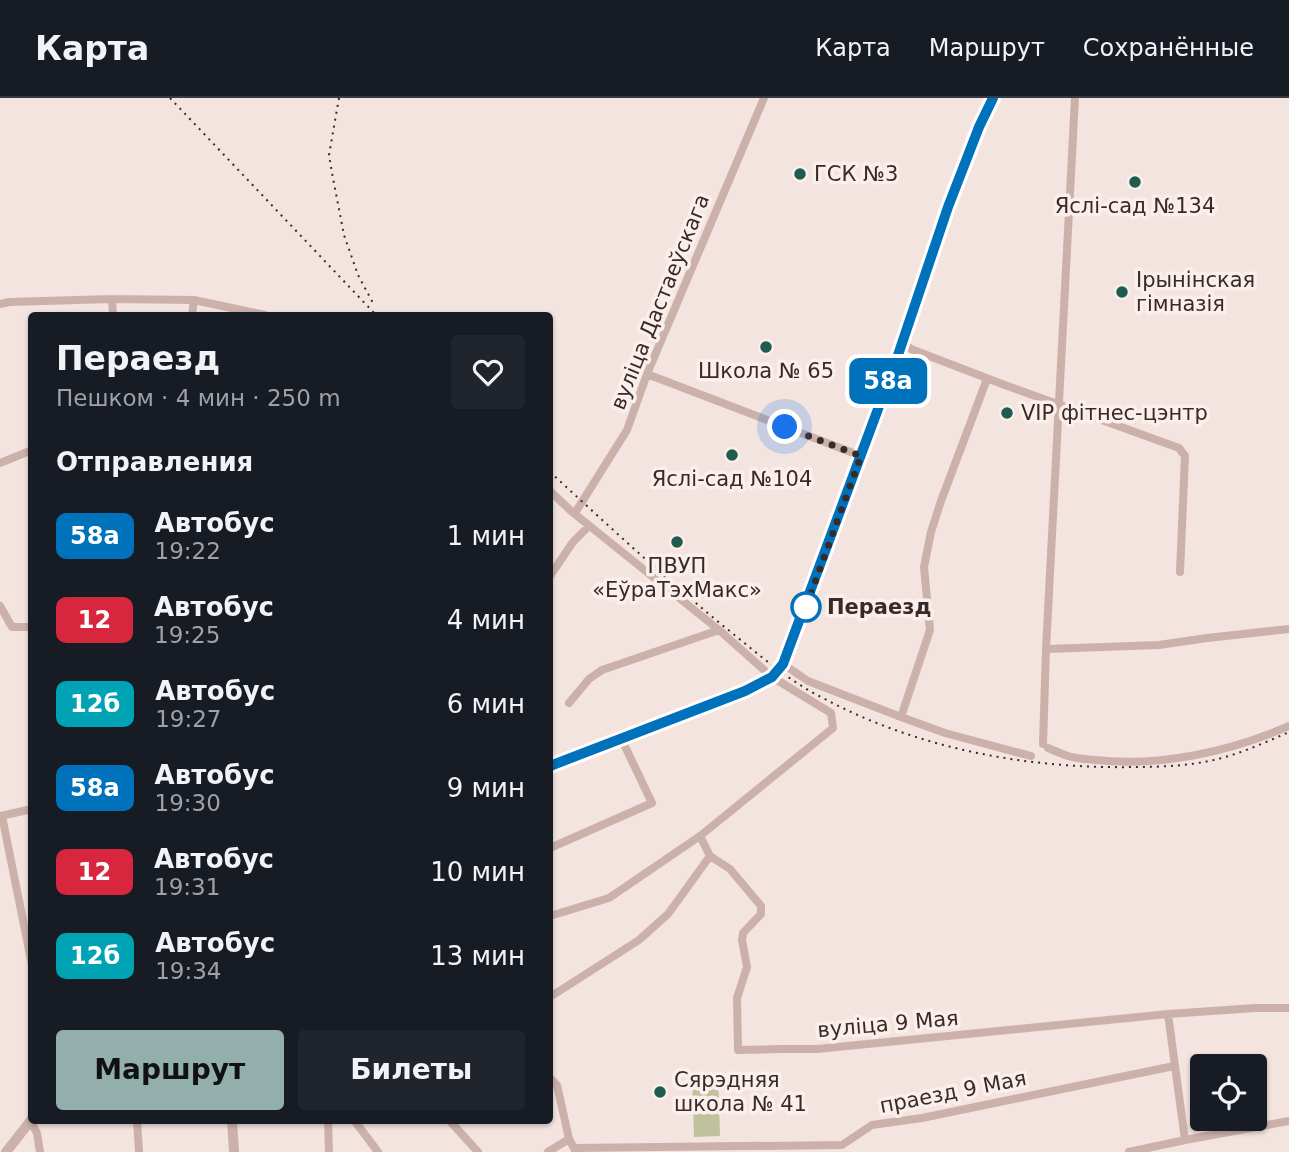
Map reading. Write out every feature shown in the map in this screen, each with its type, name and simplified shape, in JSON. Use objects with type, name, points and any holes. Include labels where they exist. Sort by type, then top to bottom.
[{"type":"street","name":"вуліца Дастаеўскага","points":[[573,512],[627,430],[647,374],[764,98]]},
{"type":"street","points":[[553,765],[745,691],[772,677],[783,664],[861,456],[951,199],[992,98]]},
{"type":"street","points":[[1075,98],[1046,649],[1046,746],[1070,757],[1112,762],[1168,760],[1224,748],[1289,726]]},
{"type":"street","points":[[112,299],[113,312]]},
{"type":"street","points":[[0,304],[112,299],[194,300],[251,312]]},
{"type":"street","points":[[192,312],[194,300]]},
{"type":"street","points":[[902,342],[911,349],[987,379],[1179,448],[1185,456],[1180,572]]},
{"type":"street","points":[[647,374],[861,456]]},
{"type":"street","points":[[901,717],[930,629],[925,568],[931,532],[987,379]]},
{"type":"street","points":[[0,463],[28,452]]},
{"type":"street","points":[[553,494],[772,677],[831,713],[833,728],[700,836],[609,898],[553,915]]},
{"type":"street","points":[[553,572],[573,542],[589,526]]},
{"type":"street","points":[[0,606],[12,627],[28,627]]},
{"type":"street","points":[[1046,649],[1159,645],[1289,629]]},
{"type":"street","points":[[569,703],[589,680],[602,670],[719,631]]},
{"type":"street","points":[[783,664],[808,681],[901,717],[945,733],[1031,756]]},
{"type":"street","points":[[553,847],[652,803],[621,738]]},
{"type":"street","points":[[28,810],[1,816],[28,946]]},
{"type":"street","name":"вуліца 9 Мая","points":[[700,836],[710,856],[730,869],[761,906],[761,914],[743,933],[747,967],[737,998],[738,1051],[817,1049],[1168,1014],[1255,1008],[1289,1009]]},
{"type":"street","points":[[553,995],[639,940],[668,914],[710,856]]},
{"type":"street","points":[[1168,1014],[1185,1140]]},
{"type":"street","name":"праезд 9 Мая","points":[[575,1150],[842,1145],[872,1125],[922,1118],[1174,1066]]},
{"type":"street","points":[[553,1081],[557,1085],[569,1139],[575,1150]]},
{"type":"street","points":[[1129,1152],[1289,1121]]},
{"type":"street","points":[[6,1152],[28,1124]]},
{"type":"street","points":[[33,1124],[40,1152]]},
{"type":"street","points":[[137,1124],[139,1152]]},
{"type":"street","points":[[232,1124],[234,1152]]},
{"type":"street","points":[[328,1124],[329,1152]]},
{"type":"street","points":[[358,1124],[378,1152]]},
{"type":"street","points":[[453,1124],[478,1152]]},
{"type":"street","points":[[548,1152],[569,1139]]},
{"type":"green space","points":[[718,1074],[720,1136],[694,1137],[692,1075]]},
{"type":"railway","points":[[170,98],[373,312]]},
{"type":"railway","points":[[339,98],[329,155],[344,235],[358,275],[373,303]]},
{"type":"railway","points":[[553,475],[689,597],[778,670],[823,698],[897,731],[974,752],[1095,767],[1179,765],[1215,760],[1289,732]]},
{"type":"bus line","name":"58а","points":[[553,765],[745,691],[772,677],[787,659],[897,358],[948,207],[993,98]]},
{"type":"place","name":"ГСК №3","points":[[800,174]]},
{"type":"place","name":"Яслі-сад №134","points":[[1135,182]]},
{"type":"place","name":"Ірынінская гімназія","points":[[1122,292]]},
{"type":"place","name":"Школа № 65","points":[[766,347]]},
{"type":"place","name":"VIP фітнес-цэнтр","points":[[1007,413]]},
{"type":"place","name":"Яслі-сад №104","points":[[732,455]]},
{"type":"place","name":"ПВУП «ЕўраТэхМакс»","points":[[677,542]]},
{"type":"place","name":"Пераезд","points":[[806,607]]},
{"type":"place","name":"Сярэдняя школа № 41","points":[[660,1092]]},
{"type":"route","points":[[785,427],[861,456],[806,607]]}]
